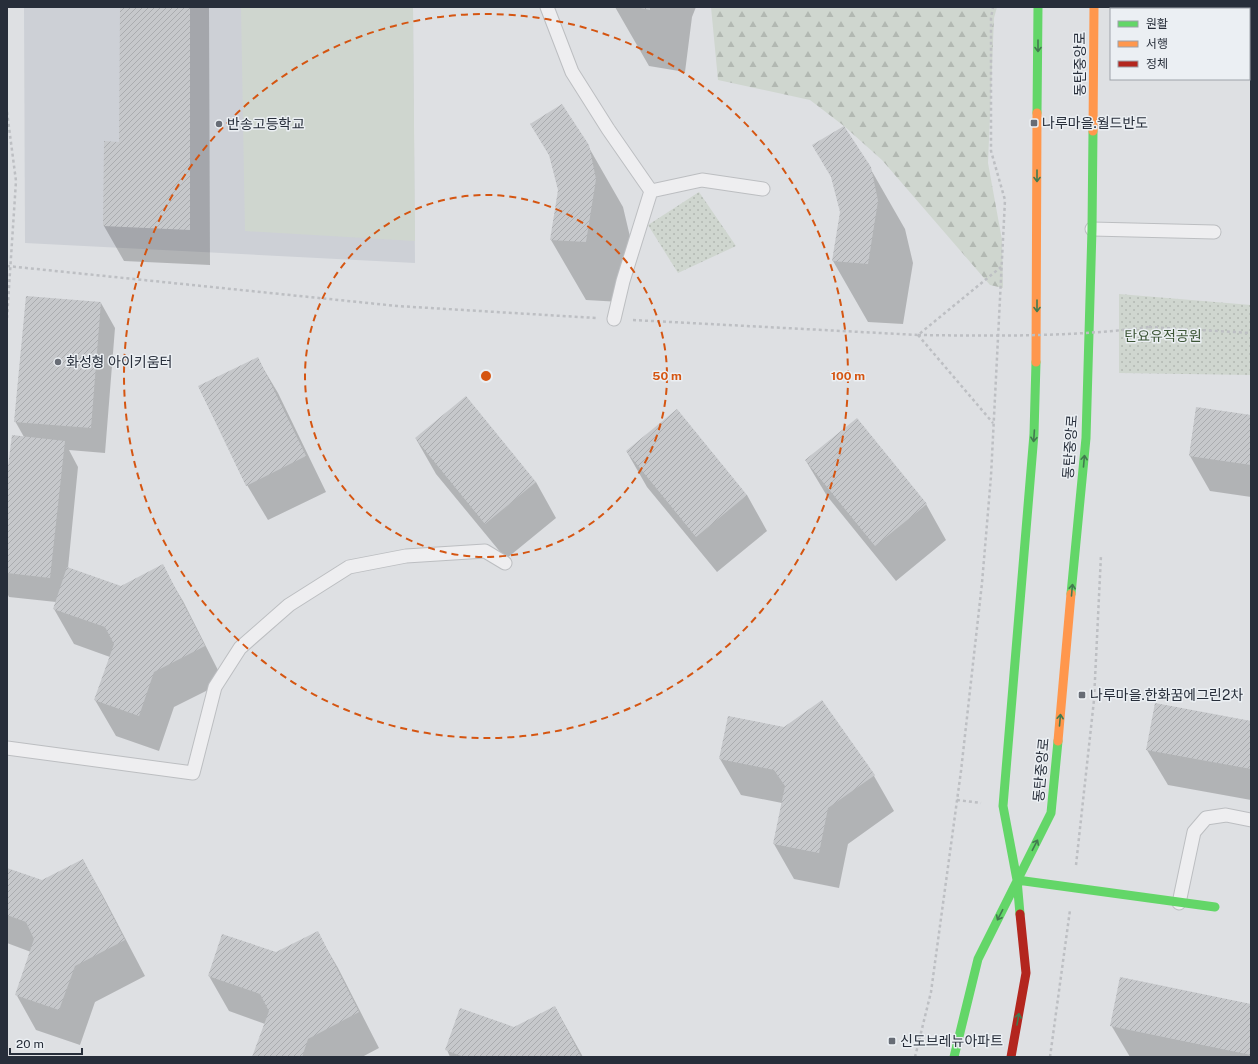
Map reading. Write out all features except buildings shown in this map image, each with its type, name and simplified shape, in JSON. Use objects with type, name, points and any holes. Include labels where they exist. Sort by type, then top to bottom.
[{"type":"street","points":[[1011,1057],[1026,973],[1017,880],[1003,806],[1034,434],[1038,318],[1038,7]]},
{"type":"street","name":"동탄중앙로","points":[[954,1057],[978,959],[1051,813],[1086,438],[1092,229],[1094,7]]},
{"type":"street","points":[[1017,880],[1214,908]]},
{"type":"lane","points":[[547,7],[572,72],[608,129],[651,191]]},
{"type":"lane","points":[[651,191],[702,180],[763,189]]},
{"type":"lane","points":[[614,318],[623,281],[651,191]]},
{"type":"lane","points":[[1092,229],[1214,232]]},
{"type":"lane","points":[[7,748],[193,773],[215,688],[240,648],[289,605],[349,567],[406,556],[485,551],[505,563]]},
{"type":"lane","points":[[1179,903],[1194,832],[1206,818],[1226,815],[1251,820]]},
{"type":"path","points":[[915,1057],[931,992],[961,772],[982,583],[991,476],[1005,200],[991,151],[991,18],[993,7]]},
{"type":"path","points":[[7,112],[16,182],[7,318]]},
{"type":"path","points":[[7,266],[397,306],[918,336],[1047,335],[1108,332],[1149,327],[1251,333]]},
{"type":"path","points":[[918,336],[1001,267]]},
{"type":"path","points":[[918,336],[993,423]]},
{"type":"shaded area","name":"반송고등학교","points":[[24,7],[413,7],[415,263],[25,243]]},
{"type":"green space","points":[[241,7],[413,7],[415,241],[245,231]]},
{"type":"green space","points":[[711,7],[997,7],[994,18],[988,163],[1002,240],[1003,288],[990,285],[882,160],[844,126],[810,100],[718,80]]},
{"type":"green space","points":[[699,192],[736,246],[678,273],[648,225]]},
{"type":"green space","name":"탄요유적공원","points":[[1119,294],[1251,305],[1251,375],[1119,373]]},
{"type":"traffic: fast","points":[[1037,113],[1038,7]]},
{"type":"traffic: fast","points":[[1071,594],[1086,438],[1092,229],[1093,131]]},
{"type":"traffic: fast","points":[[1020,914],[1017,880],[1003,806],[1034,434],[1036,362]]},
{"type":"traffic: fast","points":[[954,1057],[978,959],[1051,813],[1058,741]]},
{"type":"traffic: fast","points":[[1017,880],[1215,907]]},
{"type":"traffic: slow","points":[[1093,131],[1094,7]]},
{"type":"traffic: slow","points":[[1036,362],[1037,113]]},
{"type":"traffic: slow","points":[[1058,741],[1071,594]]},
{"type":"traffic: jam","points":[[1011,1057],[1026,973],[1020,914]]},
{"type":"place","name":"나루마을.월드반도","points":[[1034,123]]},
{"type":"place","name":"반송고등학교","points":[[219,124]]},
{"type":"place","name":"화성형 아이키움터","points":[[58,362]]},
{"type":"place","name":"나루마을.한화꿈에그린2차","points":[[1082,695]]},
{"type":"place","name":"신도브레뉴아파트","points":[[892,1041]]}]
